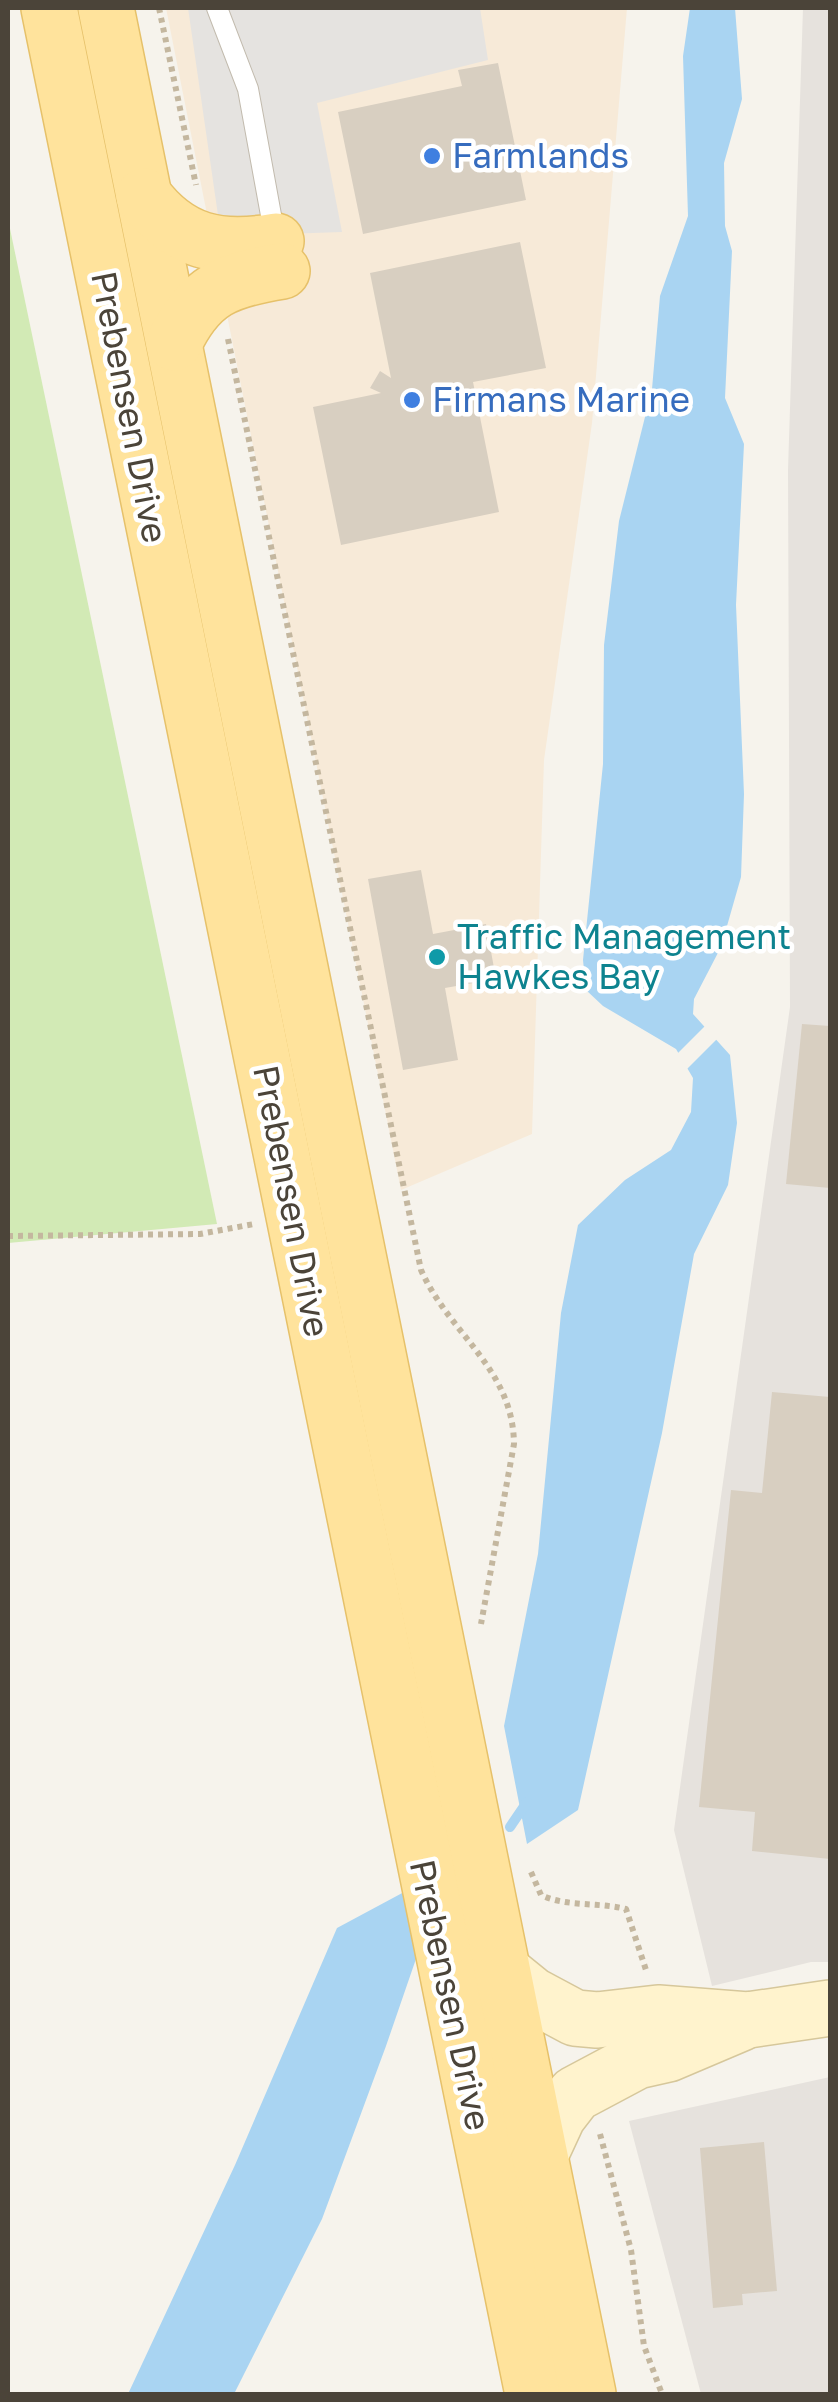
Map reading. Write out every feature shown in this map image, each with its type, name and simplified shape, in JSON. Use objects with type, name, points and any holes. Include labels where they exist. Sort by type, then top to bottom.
[{"type":"main road","name":"Prebensen Drive","points":[[49,8],[533,2394]]},
{"type":"main road","name":"Prebensen Drive","points":[[106,8],[588,2394]]},
{"type":"main road","points":[[144,196],[212,266]]},
{"type":"main road","points":[[174,343],[212,266],[240,248],[279,256]]},
{"type":"main road","points":[[500,1969],[532,1995],[575,2018],[597,2020],[658,2013],[748,2020],[830,2008]]},
{"type":"main road","points":[[539,2156],[558,2116],[575,2094],[637,2061],[668,2054],[748,2020]]},
{"type":"lane","points":[[217,8],[248,90],[279,256]]},
{"type":"path","points":[[159,8],[421,1270],[435,1302],[492,1368],[514,1418],[514,1444],[480,1620],[484,1639]]},
{"type":"path","points":[[8,1236],[200,1234],[238,1224],[295,1221]]},
{"type":"shaded area","points":[[166,8],[627,8],[592,423],[544,760],[532,1134],[401,1190]]},
{"type":"shaded area","points":[[188,8],[480,8],[488,60],[317,103],[342,232],[221,236]]},
{"type":"shaded area","points":[[803,8],[830,8],[830,1962],[811,1962],[712,1986],[674,1830],[790,1007],[788,470]]},
{"type":"shaded area","points":[[830,2077],[830,2394],[701,2394],[629,2121]]},
{"type":"green space","points":[[8,219],[217,1224],[8,1243]]},
{"type":"water","points":[[690,8],[735,8],[742,99],[724,163],[725,226],[732,251],[725,398],[744,444],[736,605],[744,794],[741,877],[721,947],[694,999],[693,1014],[730,1055],[737,1123],[728,1185],[694,1254],[662,1433],[578,1810],[527,1844],[504,1726],[538,1554],[561,1313],[578,1225],[625,1180],[671,1150],[691,1112],[693,1078],[676,1049],[603,1006],[586,990],[583,960],[603,764],[604,645],[619,521],[652,389],[660,296],[688,216],[683,56]]},
{"type":"water","points":[[419,1884],[428,1924],[386,2046],[322,2219],[234,2394],[128,2394],[235,2165],[337,1928]]},
{"type":"pier","points":[[708,1023],[720,1036],[687,1069],[675,1056]]},
{"type":"building","name":"Farmlands","points":[[498,63],[526,200],[363,234],[338,112],[462,86],[458,70]]},
{"type":"building","name":"Firmans Marine","points":[[520,242],[546,368],[473,382],[499,512],[341,545],[313,407],[381,393],[370,388],[380,371],[391,378],[370,273]]},
{"type":"building","name":"Traffic Management Hawkes Bay","points":[[421,870],[433,934],[486,924],[496,979],[445,988],[458,1060],[403,1070],[368,879]]},
{"type":"building","points":[[802,1024],[830,1026],[830,1188],[786,1184]]},
{"type":"building","points":[[772,1392],[830,1397],[830,1859],[752,1851],[755,1812],[699,1807],[731,1490],[762,1493]]},
{"type":"building","points":[[764,2142],[777,2291],[742,2294],[743,2305],[713,2308],[700,2148]]},
{"type":"waterway","points":[[510,1827],[527,1802]]},
{"type":"place","name":"Farmlands","points":[[432,156]]},
{"type":"place","name":"Firmans Marine","points":[[412,400]]},
{"type":"place","name":"Traffic Management Hawkes Bay","points":[[437,957]]}]
